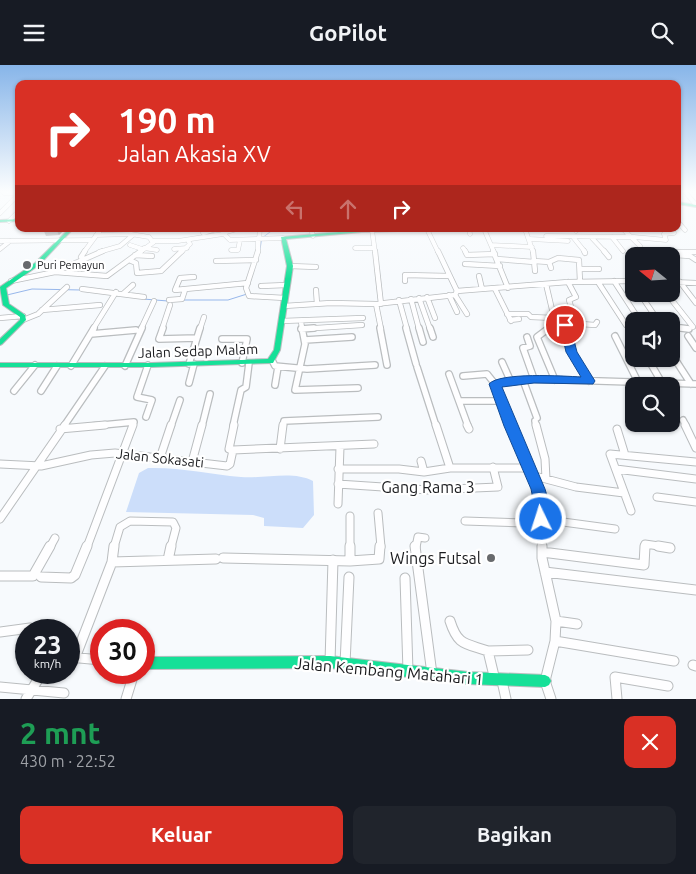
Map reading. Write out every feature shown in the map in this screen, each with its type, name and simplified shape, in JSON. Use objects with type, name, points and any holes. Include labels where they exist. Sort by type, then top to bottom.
[{"type":"street","points":[[0,221],[13,221]]},
{"type":"street","points":[[681,225],[685,230]]},
{"type":"street","points":[[23,318],[8,307],[3,296],[5,284],[35,265],[67,232]]},
{"type":"street","points":[[84,259],[81,257],[91,240],[98,232]]},
{"type":"street","points":[[187,240],[190,236],[205,232]]},
{"type":"street","points":[[55,272],[98,277],[108,275],[121,263],[129,260],[154,242],[187,240],[220,232]]},
{"type":"street","points":[[224,232],[227,239],[240,240],[284,238],[312,232]]},
{"type":"street","points":[[260,232],[256,260],[247,290],[251,297],[284,302],[378,304],[401,298],[411,299],[449,295],[482,289],[580,282],[625,282]]},
{"type":"street","points":[[372,232],[378,304],[387,365]]},
{"type":"street","points":[[428,232],[467,314]]},
{"type":"street","points":[[485,232],[508,288]]},
{"type":"street","points":[[526,232],[532,247],[534,271]]},
{"type":"street","points":[[627,232],[640,246]]},
{"type":"street","points":[[546,236],[632,237],[664,241],[666,240],[663,234],[673,232]]},
{"type":"street","points":[[599,233],[604,238]]},
{"type":"street","points":[[96,235],[133,235],[149,237],[154,242]]},
{"type":"street","points":[[5,284],[55,272],[122,245],[133,235]]},
{"type":"street","points":[[573,237],[585,253]]},
{"type":"street","points":[[612,237],[623,251]]},
{"type":"street","name":"Jalan Sedap Malam","points":[[0,365],[125,366],[245,363],[272,359],[276,355],[290,266],[284,238]]},
{"type":"street","points":[[592,238],[609,257]]},
{"type":"street","points":[[530,239],[568,241]]},
{"type":"street","points":[[0,249],[11,240]]},
{"type":"street","points":[[0,241],[91,240]]},
{"type":"street","points":[[129,260],[136,263],[137,273],[160,272],[187,248],[190,243],[187,240]]},
{"type":"street","points":[[231,251],[238,250],[240,240]]},
{"type":"street","points":[[130,245],[157,250]]},
{"type":"street","points":[[491,245],[532,247]]},
{"type":"street","points":[[174,249],[187,248]]},
{"type":"street","points":[[463,248],[467,255],[549,262],[558,258],[578,260],[581,269],[580,282]]},
{"type":"street","points":[[355,249],[373,249]]},
{"type":"street","points":[[696,252],[677,250],[682,256],[696,260]]},
{"type":"street","points":[[135,255],[152,256]]},
{"type":"street","points":[[216,261],[256,260]]},
{"type":"street","points":[[549,262],[551,268]]},
{"type":"street","points":[[465,264],[500,266]]},
{"type":"street","points":[[290,266],[316,267]]},
{"type":"street","points":[[581,269],[599,269]]},
{"type":"street","points":[[405,281],[405,275],[448,276]]},
{"type":"street","points":[[479,276],[482,289]]},
{"type":"street","points":[[194,277],[179,278],[175,290],[248,283]]},
{"type":"street","points":[[614,281],[634,312]]},
{"type":"street","points":[[598,282],[625,323]]},
{"type":"street","points":[[680,282],[696,283]]},
{"type":"street","points":[[680,282],[696,303]]},
{"type":"street","points":[[568,283],[576,297],[569,301],[576,324]]},
{"type":"street","points":[[123,293],[133,285]]},
{"type":"street","points":[[261,286],[287,285]]},
{"type":"street","points":[[507,314],[528,314],[531,317],[554,318],[546,285]]},
{"type":"street","points":[[0,318],[32,318],[66,288]]},
{"type":"street","points":[[82,289],[144,297]]},
{"type":"street","points":[[495,289],[511,320],[519,319]]},
{"type":"street","points":[[185,290],[182,299],[169,302],[159,339],[197,338]]},
{"type":"street","points":[[316,290],[317,304]]},
{"type":"street","points":[[72,366],[115,293]]},
{"type":"street","points":[[449,295],[458,312]]},
{"type":"street","points":[[427,297],[435,317]]},
{"type":"street","points":[[401,298],[416,366],[450,468]]},
{"type":"street","points":[[419,298],[433,337]]},
{"type":"street","points":[[411,299],[423,342]]},
{"type":"street","points":[[125,366],[154,301]]},
{"type":"street","points":[[42,310],[100,305]]},
{"type":"street","points":[[680,312],[691,328],[680,327]]},
{"type":"street","points":[[188,383],[197,338],[204,317]]},
{"type":"street","points":[[539,317],[542,329]]},
{"type":"street","points":[[0,343],[23,318]]},
{"type":"street","points":[[282,321],[362,318]]},
{"type":"street","points":[[301,321],[301,329],[305,340],[295,390],[358,388]]},
{"type":"street","points":[[589,381],[572,352],[566,323],[597,325],[597,322]]},
{"type":"street","points":[[301,329],[362,325]]},
{"type":"street","points":[[548,328],[537,337],[555,380]]},
{"type":"street","points":[[91,333],[136,330]]},
{"type":"street","points":[[614,336],[635,377]]},
{"type":"street","points":[[688,336],[696,348]]},
{"type":"street","points":[[305,340],[352,337]]},
{"type":"street","points":[[527,337],[530,346],[522,349],[534,379]]},
{"type":"street","points":[[222,339],[247,339],[246,387],[241,390],[229,448],[233,450],[374,445]]},
{"type":"street","points":[[272,359],[275,366],[278,367],[375,365]]},
{"type":"street","points":[[502,362],[510,382]]},
{"type":"street","points":[[14,391],[35,365]]},
{"type":"street","points":[[146,417],[152,400],[137,397],[148,365]]},
{"type":"street","points":[[41,391],[57,366]]},
{"type":"street","points":[[0,519],[105,366]]},
{"type":"street","points":[[680,366],[693,384]]},
{"type":"street","points":[[275,385],[278,367]]},
{"type":"street","points":[[449,374],[469,429]]},
{"type":"street","points":[[463,376],[488,375],[495,384],[541,499],[544,572],[556,621],[555,641],[544,681],[551,699]]},
{"type":"street","points":[[495,384],[534,379],[625,382]]},
{"type":"street","points":[[523,380],[536,419],[545,459],[546,479]]},
{"type":"street","points":[[680,384],[693,384]]},
{"type":"street","points":[[192,462],[210,394]]},
{"type":"street","points":[[160,458],[180,400]]},
{"type":"street","points":[[460,401],[502,401]]},
{"type":"street","points":[[280,449],[284,421],[378,417]]},
{"type":"street","points":[[683,420],[696,448]]},
{"type":"street","points":[[41,577],[71,578],[76,575],[106,501],[120,453],[134,423],[60,429]]},
{"type":"street","points":[[617,429],[626,455]]},
{"type":"street","points":[[338,504],[340,447]]},
{"type":"street","name":"Jalan Sokasati","points":[[0,464],[35,466],[100,453],[120,453],[225,466],[230,464],[233,450]]},
{"type":"street","points":[[631,511],[610,454],[696,462]]},
{"type":"street","points":[[421,461],[424,472]]},
{"type":"street","name":"Gang Rama 3","points":[[338,484],[428,490],[498,487],[493,467]]},
{"type":"street","name":"Gang Rama 3","points":[[338,469],[399,469],[424,472],[450,468],[493,467],[530,472],[546,479],[576,487],[624,493]]},
{"type":"street","points":[[616,469],[696,479]]},
{"type":"street","points":[[657,497],[696,502]]},
{"type":"street","points":[[112,562],[219,559],[350,561],[376,559],[380,557],[378,513]]},
{"type":"street","points":[[350,516],[350,561]]},
{"type":"street","points":[[465,521],[523,523],[525,517],[615,529]]},
{"type":"street","points":[[80,639],[112,562],[117,531],[130,521],[170,521],[175,524],[168,560]]},
{"type":"street","points":[[425,537],[418,537],[416,543],[432,674]]},
{"type":"street","points":[[0,577],[33,576],[55,538]]},
{"type":"street","points":[[542,552],[644,565],[645,544],[670,547]]},
{"type":"street","points":[[330,662],[334,560]]},
{"type":"street","points":[[544,572],[696,591]]},
{"type":"street","points":[[345,664],[349,577]]},
{"type":"street","points":[[406,579],[408,671]]},
{"type":"street","points":[[450,621],[455,637],[460,641],[488,651],[528,650]]},
{"type":"street","points":[[556,621],[577,624]]},
{"type":"street","points":[[0,632],[15,630]]},
{"type":"street","points":[[555,641],[674,661]]},
{"type":"street","points":[[488,651],[506,699]]},
{"type":"street","name":"Jalan Kembang Matahari 1","points":[[155,663],[330,662],[499,680],[544,681]]},
{"type":"street","points":[[617,699],[615,677],[668,686]]},
{"type":"street","points":[[26,699],[34,684]]},
{"type":"street","points":[[126,699],[131,684]]},
{"type":"street","points":[[0,687],[64,693]]},
{"type":"shaded area","points":[[148,468],[241,477],[287,475],[305,478],[313,481],[314,515],[303,528],[264,526],[264,518],[253,515],[126,512],[139,473]]},
{"type":"waterway","points":[[260,249],[262,238],[270,232]]},
{"type":"waterway","points":[[249,285],[258,256]]},
{"type":"waterway","points":[[7,295],[32,289],[81,290]]},
{"type":"waterway","points":[[183,300],[228,300],[247,294]]},
{"type":"waterway","points":[[143,299],[168,301]]},
{"type":"traffic: fast","points":[[0,221],[8,221]]},
{"type":"traffic: fast","points":[[0,343],[23,320],[23,316],[6,305],[3,287],[37,264],[68,232]]},
{"type":"traffic: fast","points":[[0,365],[151,365],[270,361],[277,350],[290,266],[283,238],[351,232]]},
{"type":"traffic: fast","points":[[155,663],[330,662],[468,678],[545,681]]},
{"type":"place","name":"Puri Pemayun","points":[[27,265]]},
{"type":"place","name":"Wings Futsal","points":[[491,558]]},
{"type":"route","points":[[541,519],[541,499],[538,489],[510,426],[495,384],[534,379],[589,381],[572,352],[565,325]]}]
